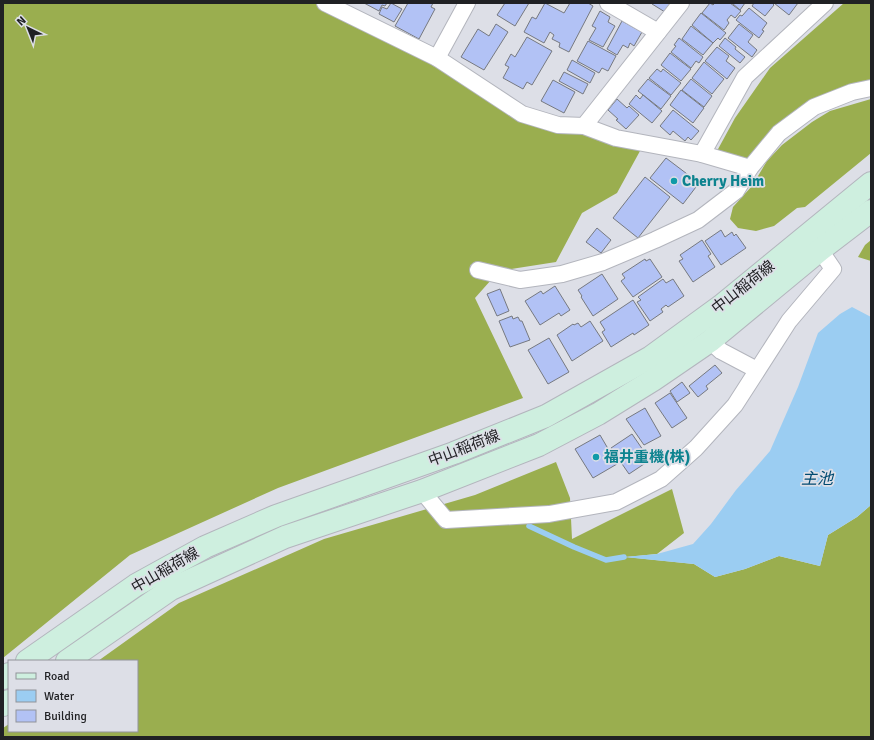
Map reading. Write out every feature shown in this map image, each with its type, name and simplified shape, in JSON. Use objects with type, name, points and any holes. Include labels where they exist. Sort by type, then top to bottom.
[{"type":"main road","name":"中山稲荷線","points":[[28,660],[136,585],[205,547],[276,516],[454,453],[546,416],[651,357],[721,306],[871,183]]},
{"type":"main road","name":"中山稲荷線","points":[[68,660],[171,589],[285,537],[422,491],[539,445],[598,414],[653,380],[710,341],[820,250],[871,211]]},
{"type":"street","points":[[325,3],[436,58],[522,114],[558,125],[584,126],[616,138],[702,154],[750,168]]},
{"type":"street","points":[[436,58],[467,3]]},
{"type":"street","points":[[608,3],[658,32]]},
{"type":"street","points":[[584,126],[681,3]]},
{"type":"street","points":[[702,154],[745,77],[825,3]]},
{"type":"street","points":[[478,270],[520,280],[562,274],[603,262],[655,240],[698,220],[736,192],[750,168],[779,133],[814,107],[852,92],[871,88]]},
{"type":"street","points":[[422,491],[446,520],[549,514],[616,502],[662,479],[696,448],[735,405],[789,321],[833,269],[820,250]]},
{"type":"street","points":[[710,341],[721,351],[757,370]]},
{"type":"green space","points":[[3,3],[314,3],[406,48],[518,106],[640,151],[617,193],[582,213],[556,262],[499,271],[475,298],[523,398],[278,488],[130,555],[3,658]]},
{"type":"green space","points":[[844,3],[871,3],[871,81],[828,97],[764,149],[746,160],[717,151],[735,118],[770,68]]},
{"type":"green space","points":[[871,99],[871,153],[805,207],[797,208],[774,226],[756,231],[738,228],[730,219],[733,207],[752,186],[767,161],[782,145],[812,122],[830,111]]},
{"type":"green space","points":[[871,240],[871,261],[858,257],[865,245]]},
{"type":"green space","points":[[556,462],[570,498],[572,539],[672,489],[684,533],[657,554],[626,557],[694,564],[715,577],[745,569],[779,556],[820,566],[828,535],[857,517],[871,505],[871,737],[3,737],[3,728],[8,725],[8,732],[138,732],[138,660],[99,660],[179,603],[324,539],[475,495]]},
{"type":"water","name":"主池","points":[[852,307],[871,317],[871,505],[857,517],[828,535],[820,566],[779,556],[745,569],[715,577],[694,564],[624,557],[657,554],[693,544],[711,524],[736,490],[770,451],[798,387],[818,333],[840,314]]},
{"type":"building","points":[[364,3],[387,3],[385,6],[382,5],[379,11]]},
{"type":"building","points":[[391,3],[402,9],[394,22],[379,14],[382,7],[387,9]]},
{"type":"building","points":[[408,3],[433,3],[431,7],[435,9],[419,39],[395,26]]},
{"type":"building","points":[[505,3],[529,3],[515,26],[497,15]]},
{"type":"building","points":[[545,3],[564,13],[570,3],[588,3],[593,6],[569,52],[559,47],[560,43],[552,39],[554,35],[550,32],[544,43],[524,32],[532,17],[536,19]]},
{"type":"building","points":[[652,3],[673,3],[665,12]]},
{"type":"building","points":[[710,3],[713,5],[715,3],[730,3],[741,11],[735,18],[731,15],[727,20],[729,23],[724,30],[702,13]]},
{"type":"building","points":[[732,3],[745,3],[740,10]]},
{"type":"building","points":[[754,3],[772,3],[774,5],[765,16],[752,6]]},
{"type":"building","points":[[774,3],[798,3],[789,15]]},
{"type":"building","points":[[749,8],[767,23],[759,38],[736,20]]},
{"type":"building","points":[[600,11],[610,17],[608,22],[615,26],[603,47],[589,40],[596,28],[592,26]]},
{"type":"building","points":[[701,13],[726,33],[720,40],[718,38],[713,43],[692,25]]},
{"type":"building","points":[[622,21],[642,32],[634,46],[630,43],[628,48],[623,45],[617,55],[607,49]]},
{"type":"building","points":[[496,24],[508,32],[484,70],[461,57],[478,29],[489,36]]},
{"type":"building","points":[[739,24],[753,35],[748,42],[757,50],[752,57],[728,38]]},
{"type":"building","points":[[691,26],[713,43],[703,55],[682,39]]},
{"type":"building","points":[[527,37],[552,51],[532,85],[527,82],[523,89],[503,78],[509,67],[505,65],[511,54],[515,57]]},
{"type":"building","points":[[679,38],[703,57],[699,63],[696,61],[691,68],[671,52],[676,46],[674,45]]},
{"type":"building","points":[[725,38],[745,57],[740,63],[719,46]]},
{"type":"building","points":[[588,41],[616,56],[608,71],[602,68],[599,73],[577,61]]},
{"type":"building","points":[[717,47],[729,56],[726,61],[735,68],[727,79],[705,61]]},
{"type":"building","points":[[670,53],[691,69],[681,81],[661,65]]},
{"type":"building","points":[[572,60],[595,73],[590,83],[567,70]]},
{"type":"building","points":[[704,62],[724,79],[712,94],[692,78]]},
{"type":"building","points":[[657,69],[661,72],[663,69],[681,83],[671,95],[649,78]]},
{"type":"building","points":[[564,72],[588,84],[583,94],[559,81]]},
{"type":"building","points":[[648,79],[671,96],[661,109],[638,91]]},
{"type":"building","points":[[691,79],[712,96],[704,107],[682,90]]},
{"type":"building","points":[[553,80],[575,92],[564,113],[541,101]]},
{"type":"building","points":[[681,90],[704,108],[693,123],[670,105]]},
{"type":"building","points":[[636,95],[640,99],[643,95],[662,111],[652,123],[629,104]]},
{"type":"building","points":[[617,99],[627,108],[629,106],[639,115],[626,129],[608,110]]},
{"type":"building","points":[[673,110],[699,131],[691,140],[688,137],[685,141],[673,131],[670,135],[660,126]]},
{"type":"building","name":"Cherry Heim","points":[[666,158],[699,183],[683,204],[650,178]]},
{"type":"building","points":[[645,177],[670,197],[638,238],[613,218]]},
{"type":"building","points":[[597,228],[611,240],[601,253],[586,242]]},
{"type":"building","points":[[721,230],[725,237],[732,232],[734,236],[736,234],[746,248],[721,265],[705,241]]},
{"type":"building","points":[[702,240],[711,254],[708,256],[715,267],[693,282],[679,261],[683,259],[680,255]]},
{"type":"building","points":[[645,259],[646,261],[650,259],[662,277],[633,297],[621,281],[625,278],[622,274]]},
{"type":"building","points":[[602,274],[618,299],[593,316],[578,290]]},
{"type":"building","points":[[663,279],[666,283],[673,279],[684,296],[668,307],[666,305],[661,309],[663,312],[650,321],[637,302],[641,300],[638,297]]},
{"type":"building","points":[[555,286],[570,310],[561,316],[559,313],[540,325],[525,301],[541,291],[543,294]]},
{"type":"building","points":[[500,289],[509,311],[497,316],[487,294]]},
{"type":"building","points":[[633,300],[649,325],[611,347],[602,332],[605,330],[600,322]]},
{"type":"building","points":[[512,316],[513,319],[518,317],[520,321],[522,321],[530,340],[510,347],[499,321]]},
{"type":"building","points":[[590,321],[603,341],[572,361],[557,335],[573,324],[578,323],[581,327]]},
{"type":"building","points":[[549,338],[569,372],[548,384],[528,350]]},
{"type":"building","points":[[715,365],[722,373],[706,386],[708,389],[698,397],[689,386]]},
{"type":"building","points":[[682,382],[690,393],[677,402],[670,391]]},
{"type":"building","points":[[670,393],[687,418],[672,428],[655,403]]},
{"type":"building","points":[[645,408],[661,436],[644,445],[626,419]]},
{"type":"building","points":[[632,434],[643,450],[640,452],[647,462],[629,474],[611,448]]},
{"type":"building","name":"福井重機(株)","points":[[600,435],[617,464],[593,478],[575,449]]},
{"type":"waterway","points":[[529,526],[606,560],[624,557]]},
{"type":"place","name":"Cherry Heim","points":[[674,181]]},
{"type":"place","name":"福井重機(株)","points":[[596,457]]}]
